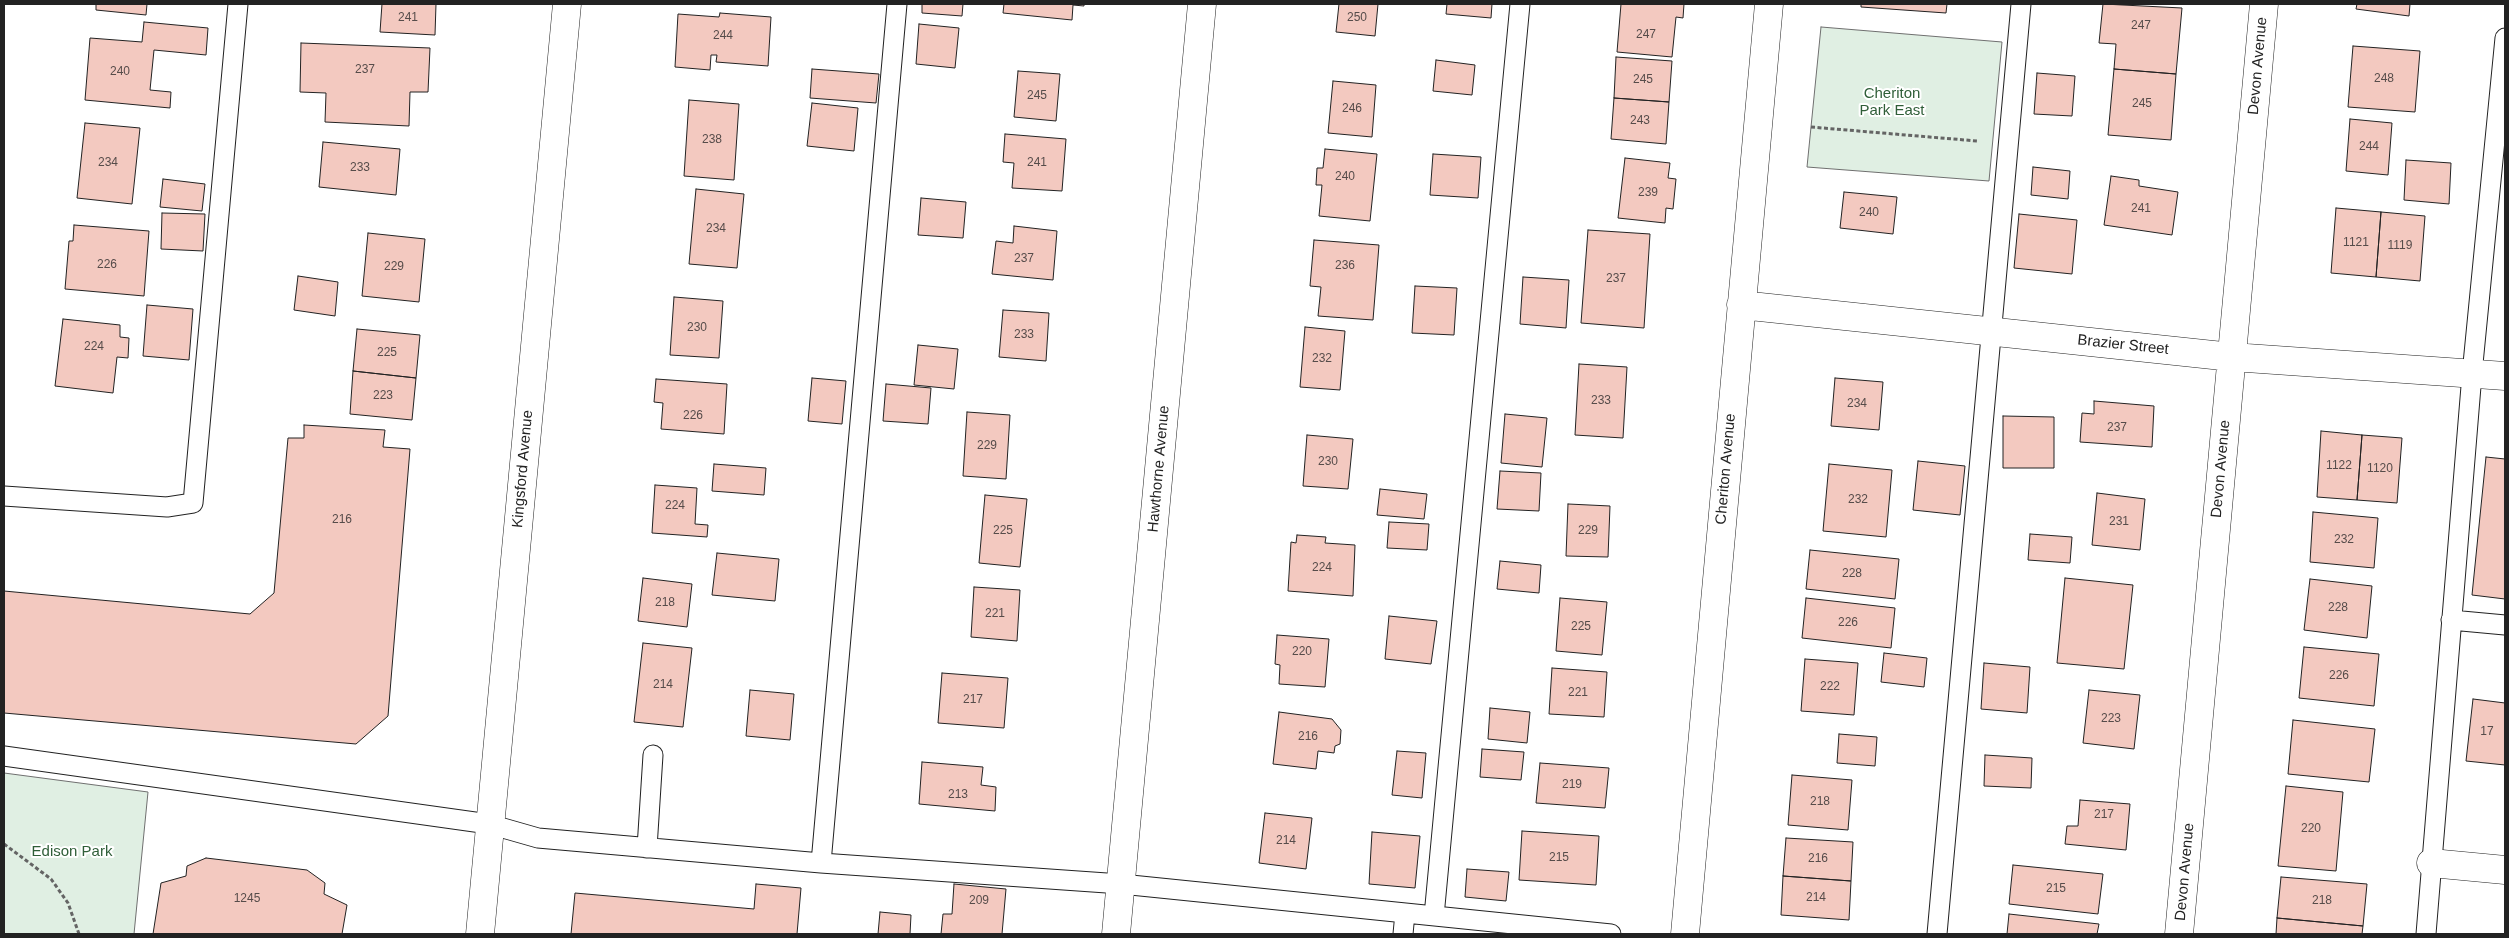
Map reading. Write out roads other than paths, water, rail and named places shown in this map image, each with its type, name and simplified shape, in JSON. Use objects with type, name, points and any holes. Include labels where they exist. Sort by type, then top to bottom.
[{"type":"street","name":"Kingsford Avenue","points":[[480,934],[567,4]]},
{"type":"street","name":"Hawthorne Avenue","points":[[1116,934],[1202,4]]},
{"type":"street","name":"Cheriton Avenue","points":[[1685,934],[1769,4]]},
{"type":"street","name":"Devon Avenue","points":[[2179,934],[2264,4]]},
{"type":"street","name":"Brazier Street","points":[[1741,305],[2232,357],[2505,376]]},
{"type":"street","points":[[2430,864],[2505,870]]},
{"type":"lane","points":[[4,496],[167,507],[192,503],[238,4]]},
{"type":"lane","points":[[821,863],[897,4]]},
{"type":"lane","points":[[1434,916],[1520,4]]},
{"type":"lane","points":[[1937,934],[2021,4]]},
{"type":"lane","points":[[2426,934],[2430,864],[2472,374],[2505,38]]},
{"type":"lane","points":[[2451,620],[2505,625]]},
{"type":"lane","points":[[647,848],[653,755]]},
{"type":"lane","points":[[4,756],[489,824],[538,838],[821,863],[1121,884],[1611,934]]},
{"type":"lane","points":[[1403,934],[1405,912]]},
{"type":"park label","name":"Cheriton Park East","points":[[1892,102]]},
{"type":"park label","name":"Edison Park","points":[[72,852]]}]
